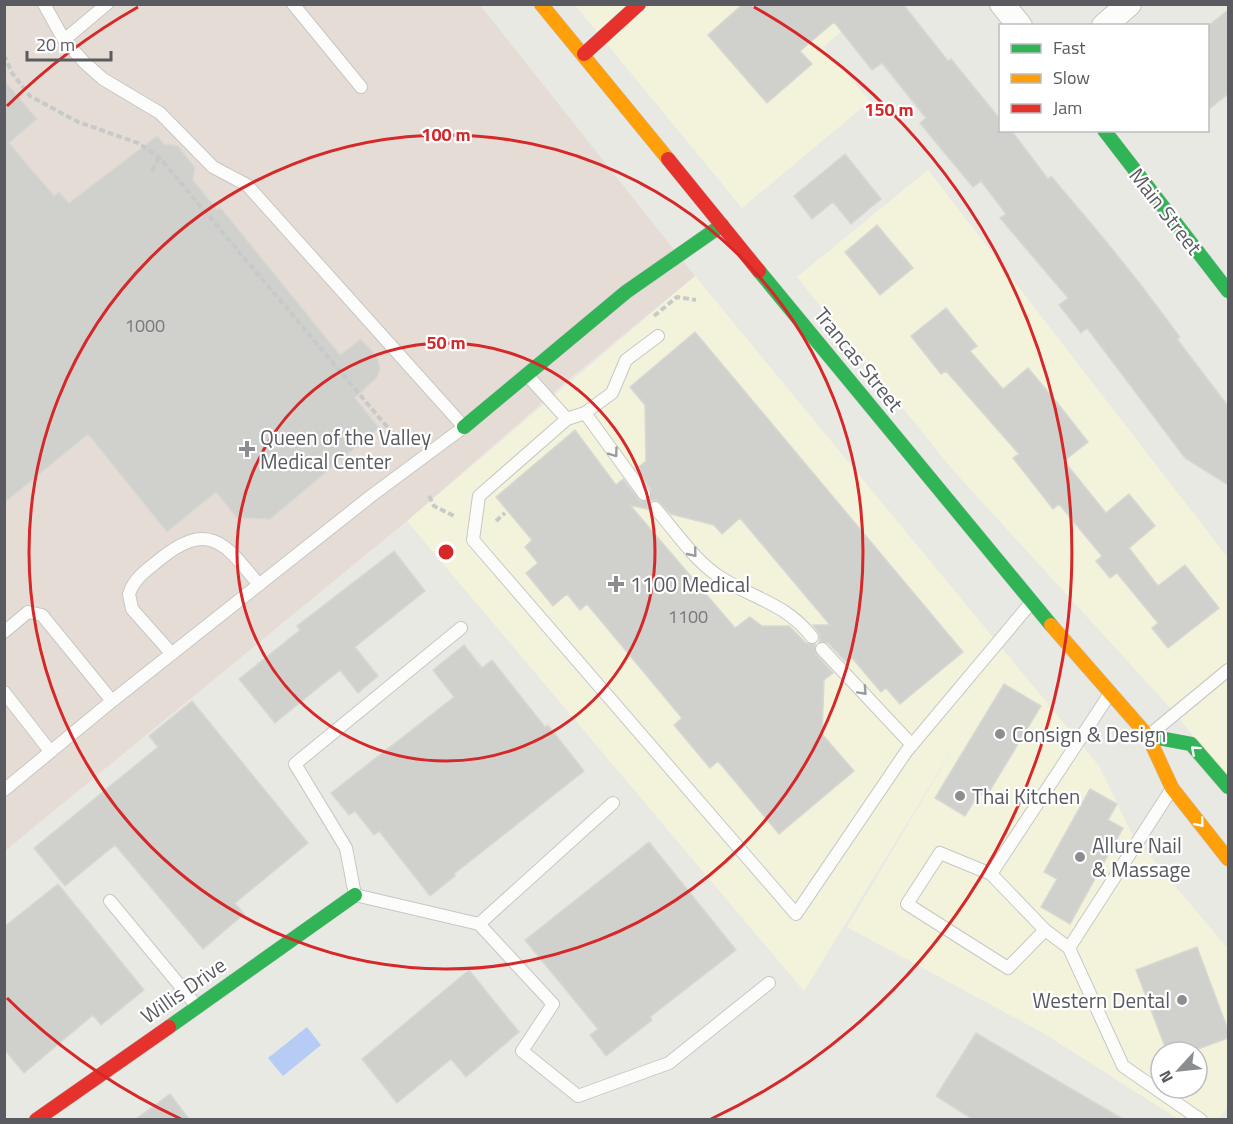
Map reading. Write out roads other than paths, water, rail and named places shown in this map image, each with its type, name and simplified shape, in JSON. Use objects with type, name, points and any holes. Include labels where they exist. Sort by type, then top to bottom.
[{"type":"main road","name":"Trancas Street","points":[[541,4],[1031,603],[1148,736],[1172,788],[1228,859]]},
{"type":"main road","points":[[584,54],[639,4]]},
{"type":"main road","name":"Main Street","points":[[1106,132],[1228,291]]},
{"type":"main road","points":[[464,427],[626,292],[722,225]]},
{"type":"main road","points":[[1148,736],[1191,744],[1228,787]]},
{"type":"main road","name":"Willis Drive","points":[[36,1119],[356,895]]},
{"type":"street","points":[[1002,4],[1018,24]]},
{"type":"street","points":[[1106,24],[1129,4]]},
{"type":"lane","points":[[4,790],[112,701],[371,496],[464,427],[247,185],[213,167],[160,113],[103,79],[64,40],[44,4]]},
{"type":"lane","points":[[64,40],[107,4]]},
{"type":"lane","points":[[293,4],[362,87]]},
{"type":"lane","points":[[658,336],[626,360],[612,393],[585,413],[567,419],[479,496],[472,540],[796,914],[912,745],[1031,603]]},
{"type":"lane","points":[[528,376],[567,419]]},
{"type":"lane","points":[[585,413],[644,494]]},
{"type":"lane","points":[[656,508],[701,563],[731,584],[784,609],[812,637]]},
{"type":"lane","points":[[172,654],[132,609],[129,594],[138,578],[173,549],[188,540],[213,540],[235,555],[259,585]]},
{"type":"lane","points":[[4,632],[28,612],[42,615],[112,701]]},
{"type":"lane","points":[[461,628],[295,764],[346,848],[356,895],[479,924],[553,1004],[522,1051],[578,1096],[669,1063],[769,983]]},
{"type":"lane","points":[[822,649],[912,745]]},
{"type":"lane","points":[[1148,736],[1228,670]]},
{"type":"lane","points":[[991,874],[1111,692]]},
{"type":"lane","points":[[4,693],[50,751]]},
{"type":"lane","points":[[1069,948],[1172,788]]},
{"type":"lane","points":[[479,924],[613,803]]},
{"type":"lane","points":[[1045,930],[1008,968],[908,904],[940,854],[991,874],[1045,930],[1069,948],[1123,1066],[1201,1119]]},
{"type":"lane","points":[[110,901],[197,1006]]},
{"type":"water","points":[[307,1027],[321,1045],[283,1076],[268,1058]]},
{"type":"place","name":"Queen of the Valley Medical Center","points":[[247,449]]},
{"type":"place","name":"1100 Medical","points":[[616,584]]},
{"type":"place","name":"Consign & Design","points":[[1000,734]]},
{"type":"place","name":"Thai Kitchen","points":[[960,796]]},
{"type":"place","name":"Allure Nail & Massage","points":[[1080,857]]},
{"type":"place","name":"Western Dental","points":[[1182,1000]]}]
